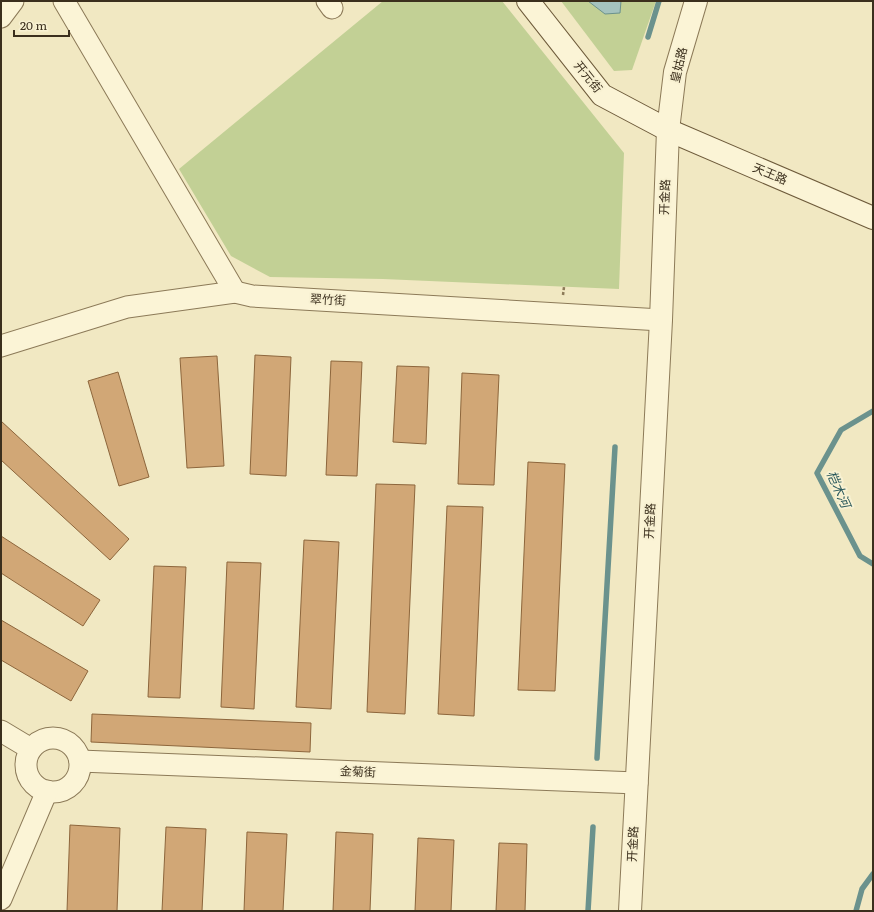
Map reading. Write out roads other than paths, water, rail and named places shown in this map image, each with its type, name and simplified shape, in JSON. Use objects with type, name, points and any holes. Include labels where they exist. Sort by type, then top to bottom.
[{"type":"street","points":[[1,17],[13,1]]},
{"type":"street","points":[[64,1],[235,292]]},
{"type":"street","name":"开元街","points":[[528,1],[602,95],[668,130]]},
{"type":"street","name":"皇姑路","points":[[668,130],[675,72],[696,1]]},
{"type":"street","name":"天王路","points":[[668,130],[873,218]]},
{"type":"street","name":"开金路","points":[[630,911],[661,320],[668,130]]},
{"type":"street","name":"翠竹街","points":[[1,346],[127,307],[235,292],[252,296],[661,320]]},
{"type":"street","points":[[1,731],[31,749]]},
{"type":"street","points":[[54,738],[63,740],[71,745],[80,761],[78,774],[71,785],[64,790],[56,792],[39,788],[33,783],[28,775],[26,767],[27,758],[31,749],[37,743],[45,739],[54,738]]},
{"type":"street","name":"金菊街","points":[[80,761],[637,783]]},
{"type":"street","points":[[1,899],[47,791]]},
{"type":"water","points":[[588,1],[621,1],[620,13],[605,14]]},
{"type":"waterway","points":[[648,37],[659,1]]},
{"type":"waterway","name":"桤木河","points":[[873,411],[841,430],[817,473],[860,556],[873,564]]},
{"type":"waterway","points":[[597,758],[615,447]]},
{"type":"waterway","points":[[588,911],[593,827]]},
{"type":"waterway","name":"桤木河","points":[[856,911],[862,889],[873,874]]}]
